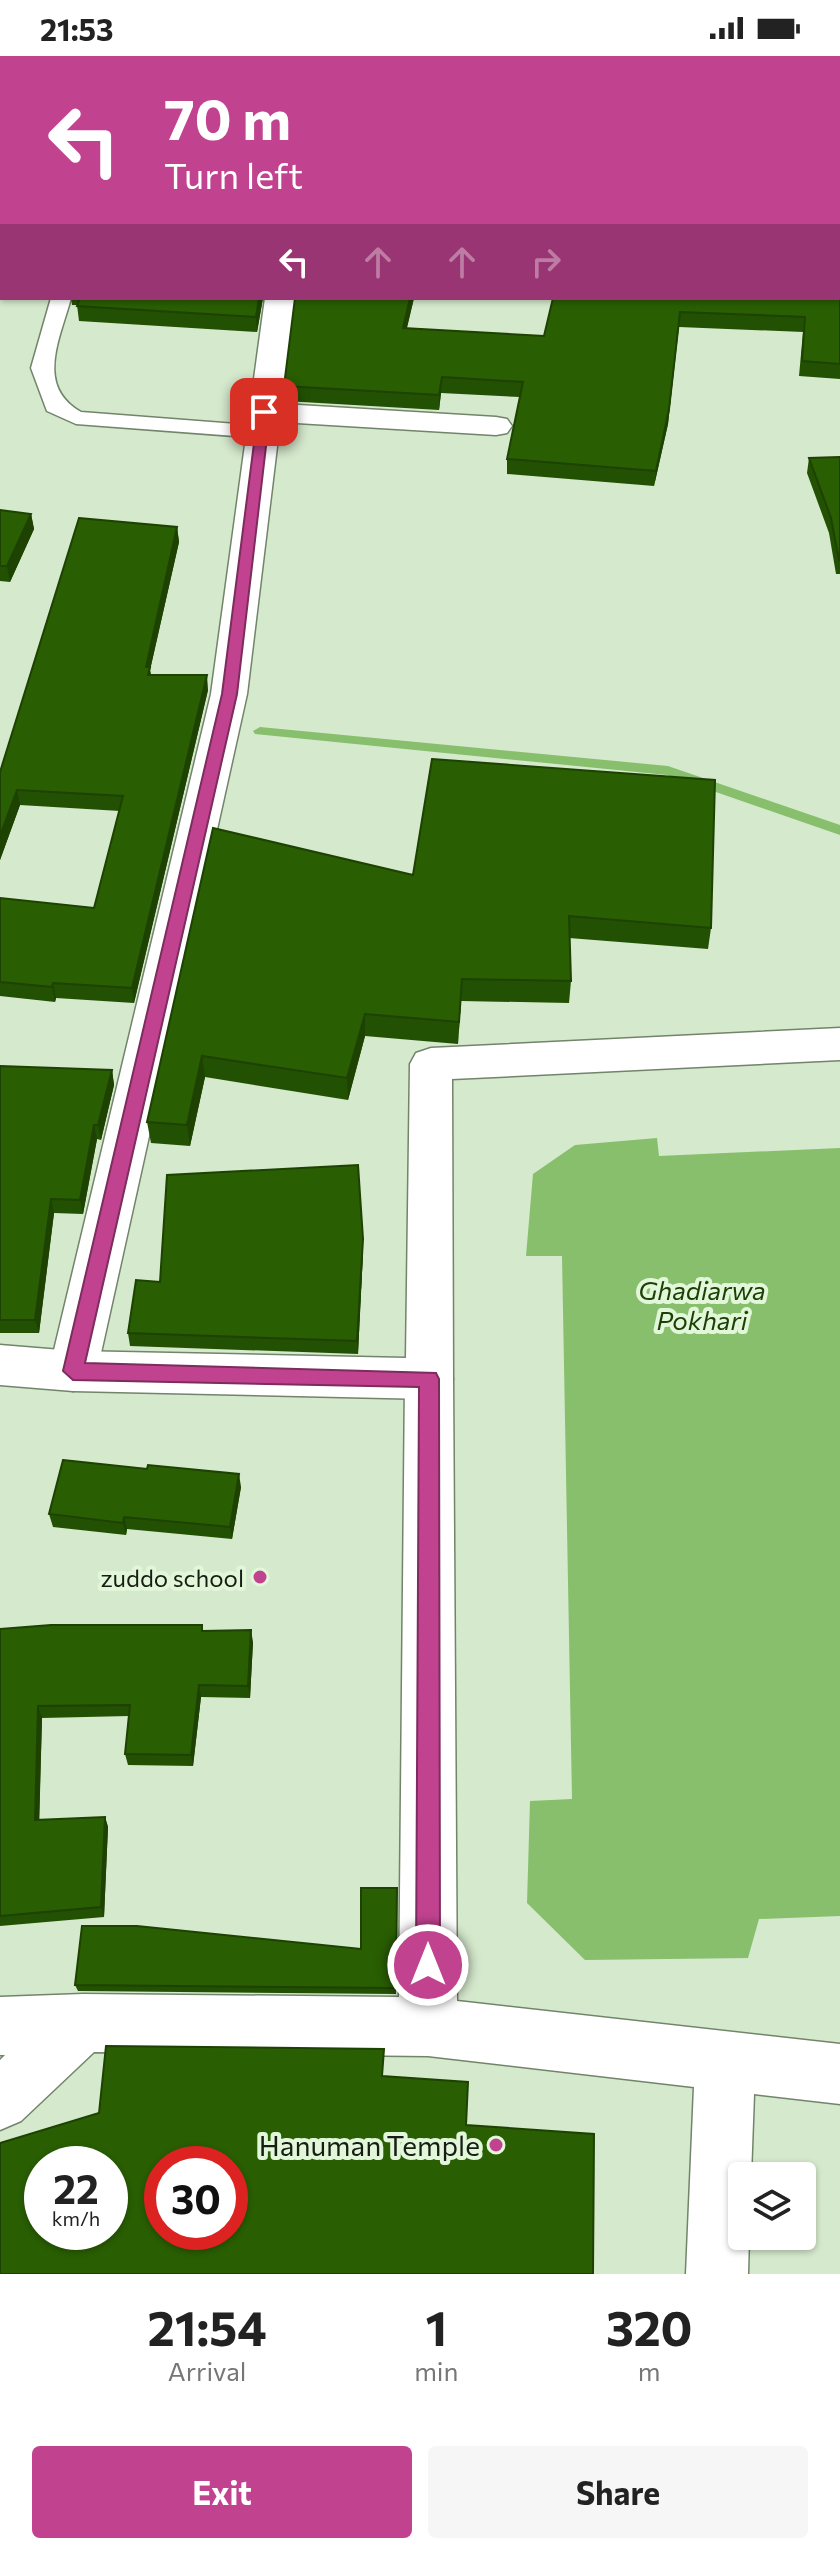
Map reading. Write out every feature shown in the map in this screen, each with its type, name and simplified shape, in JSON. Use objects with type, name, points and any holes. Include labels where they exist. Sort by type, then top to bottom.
[{"type":"street","points":[[73,1371],[229,694],[280,300]]},
{"type":"street","points":[[263,422],[496,426]]},
{"type":"street","points":[[428,2027],[431,1064],[840,1044]]},
{"type":"street","points":[[0,1365],[73,1371],[429,1379]]},
{"type":"street","points":[[0,2100],[83,2023]]},
{"type":"street","points":[[0,2026],[83,2023],[428,2027],[840,2074]]},
{"type":"street","points":[[717,2274],[725,2062]]},
{"type":"lane","points":[[60,300],[41,368],[55,406],[76,418],[263,422]]},
{"type":"water","name":"Ghadiarwa Pokhari","points":[[657,1138],[659,1156],[840,1148],[840,1916],[759,1919],[748,1958],[585,1960],[527,1903],[530,1801],[572,1799],[562,1256],[526,1256],[533,1174],[575,1145]]},
{"type":"building","points":[[79,300],[259,300],[256,317],[77,306]]},
{"type":"building","points":[[295,300],[410,300],[403,328],[544,336],[553,300],[840,300],[840,364],[802,361],[805,317],[680,312],[669,409],[656,471],[507,459],[523,382],[442,377],[439,395],[284,386]]},
{"type":"building","points":[[840,457],[839,560],[831,518],[809,458]]},
{"type":"building","points":[[0,510],[31,514],[7,566],[0,566]]},
{"type":"building","points":[[79,518],[177,527],[146,667],[150,667],[148,675],[207,675],[132,988],[53,983],[52,987],[0,982],[0,898],[94,908],[123,796],[17,790],[0,836],[0,772]]},
{"type":"building","points":[[432,759],[715,780],[711,928],[569,916],[571,981],[462,979],[459,1022],[365,1014],[347,1078],[202,1056],[187,1125],[147,1122],[213,828],[413,875]]},
{"type":"building","points":[[0,1066],[112,1070],[98,1125],[94,1125],[80,1200],[51,1199],[35,1320],[0,1320]]},
{"type":"building","points":[[358,1165],[363,1239],[357,1341],[128,1333],[136,1280],[160,1282],[167,1175]]},
{"type":"building","points":[[63,1460],[239,1474],[230,1527],[124,1517],[123,1523],[49,1514]]},
{"type":"building","points":[[51,1625],[202,1625],[202,1631],[251,1630],[248,1686],[199,1685],[191,1755],[125,1754],[130,1705],[38,1706],[35,1820],[105,1817],[101,1907],[0,1916],[0,1629]]},
{"type":"building","points":[[361,1888],[397,1888],[396,1988],[75,1985],[82,1926],[137,1926],[361,1949]]},
{"type":"building","points":[[106,2046],[384,2049],[382,2076],[468,2082],[466,2125],[594,2134],[593,2274],[0,2274],[0,2143],[99,2113]]},
{"type":"waterway","points":[[260,731],[668,771],[840,830]]},
{"type":"place","name":"zuddo school","points":[[260,1577]]},
{"type":"place","name":"Hanuman Temple","points":[[496,2145]]},
{"type":"route","points":[[264,412],[229,694],[73,1371],[429,1379],[428,1965]]}]
